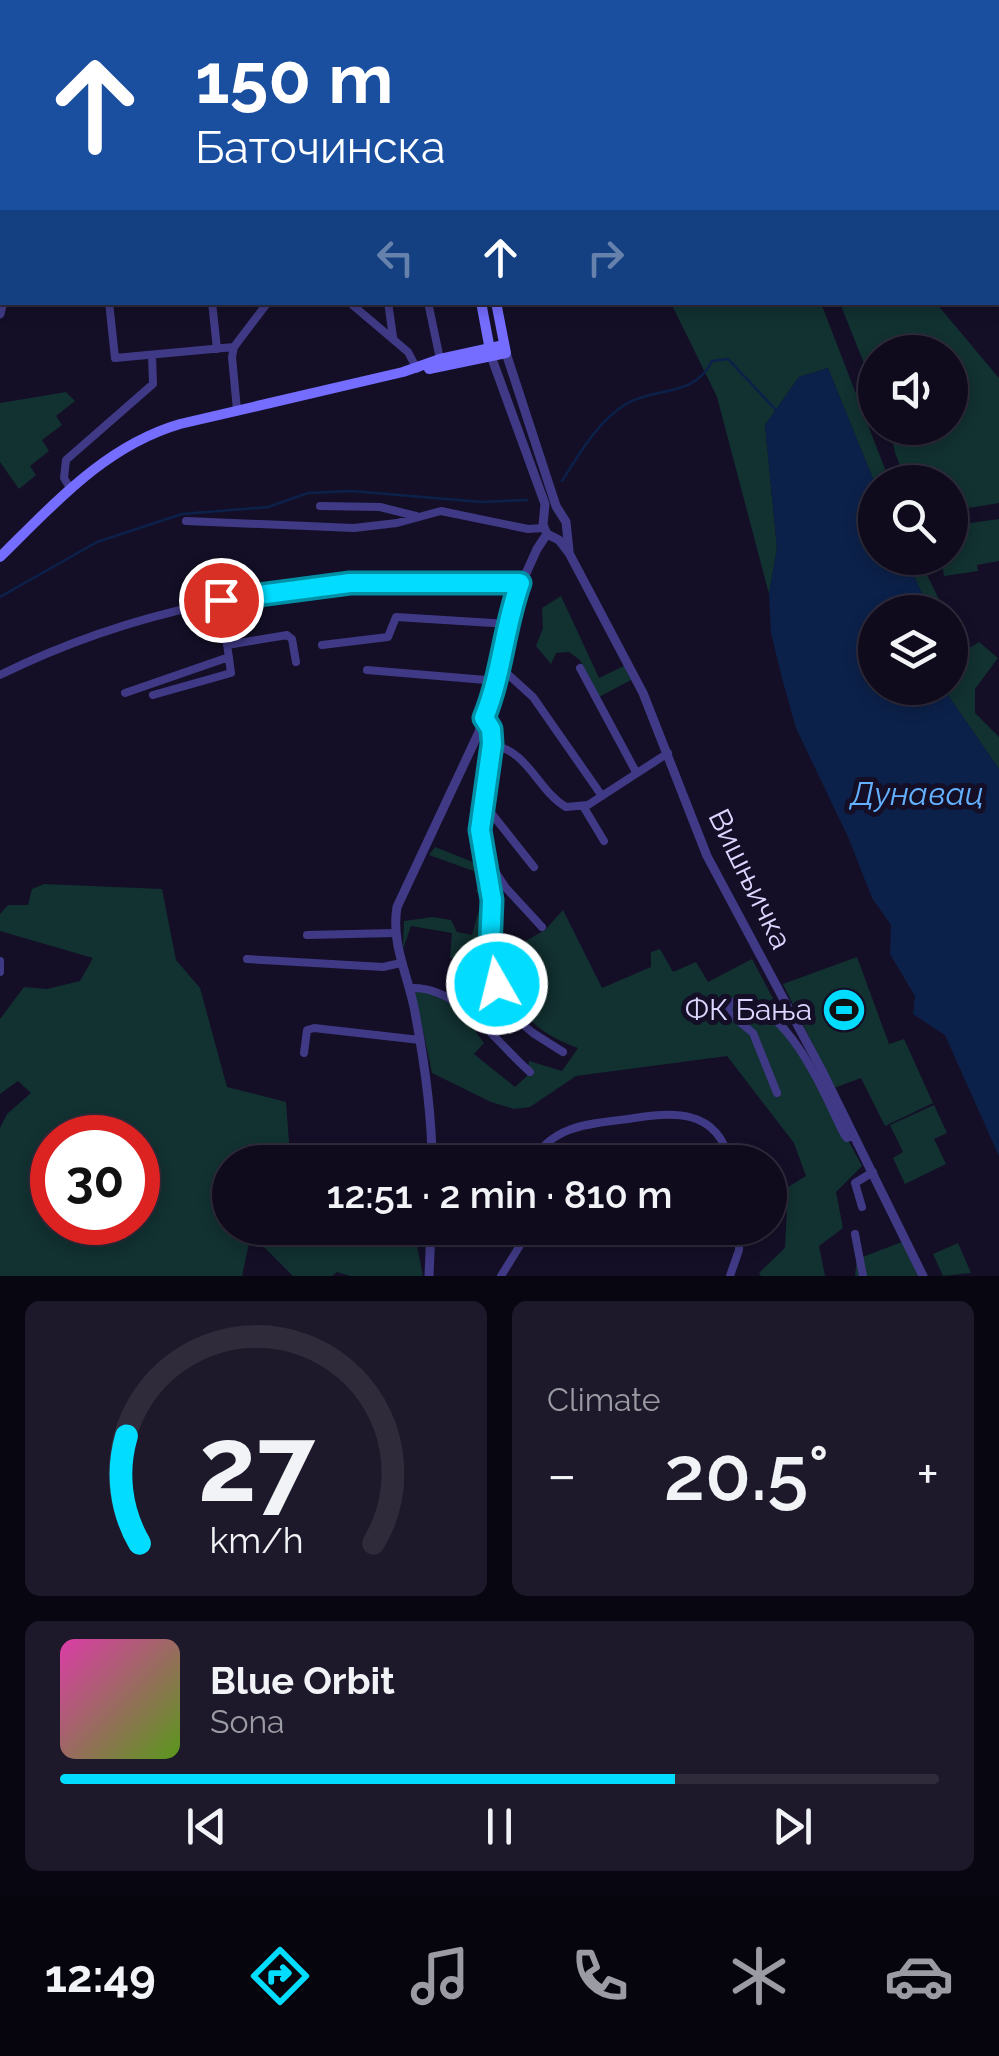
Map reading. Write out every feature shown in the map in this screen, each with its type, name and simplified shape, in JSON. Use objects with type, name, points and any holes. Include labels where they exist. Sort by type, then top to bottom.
[{"type":"main road","name":"Вишњичка","points":[[482,305],[490,352]]},
{"type":"main road","name":"Вишњичка","points":[[497,305],[505,349]]},
{"type":"main road","points":[[0,557],[70,488],[107,458],[138,440],[180,424],[505,349]]},
{"type":"main road","points":[[417,369],[440,359],[490,352]]},
{"type":"street","points":[[110,305],[115,358],[234,347]]},
{"type":"street","points":[[212,305],[218,349]]},
{"type":"street","points":[[238,410],[234,347],[266,305]]},
{"type":"street","points":[[353,305],[393,337],[412,357],[417,369]]},
{"type":"street","points":[[388,305],[393,337]]},
{"type":"street","points":[[429,305],[440,359]]},
{"type":"street","name":"Вишњичка","points":[[505,349],[566,528],[569,553]]},
{"type":"street","name":"Вишњичка","points":[[490,352],[546,508],[547,529],[569,553],[638,683],[707,856],[923,1276]]},
{"type":"street","points":[[70,488],[64,478],[66,460],[153,384],[152,355]]},
{"type":"street","points":[[320,506],[380,507],[416,516]]},
{"type":"street","points":[[186,521],[334,528],[397,523],[446,511],[562,534],[566,528]]},
{"type":"street","points":[[431,1145],[420,1040],[395,933],[399,898],[484,718],[498,681],[520,583],[553,513],[562,516]]},
{"type":"street","points":[[0,675],[104,630],[221,600],[363,582],[520,583]]},
{"type":"street","points":[[153,695],[227,676],[232,670],[221,600]]},
{"type":"street","points":[[322,645],[388,637],[396,618],[508,624]]},
{"type":"street","points":[[227,645],[288,635],[296,662]]},
{"type":"street","points":[[125,693],[229,657]]},
{"type":"street","points":[[501,668],[533,697],[602,796]]},
{"type":"street","points":[[580,668],[636,772]]},
{"type":"street","points":[[367,670],[498,681]]},
{"type":"street","points":[[484,718],[491,729],[492,744],[480,830],[492,900],[490,948],[501,1000],[515,1019],[562,1052]]},
{"type":"street","points":[[492,744],[518,756],[562,805],[583,806],[668,753]]},
{"type":"street","points":[[484,804],[534,867]]},
{"type":"street","points":[[583,806],[604,841]]},
{"type":"street","points":[[484,854],[506,888],[542,928]]},
{"type":"street","points":[[307,935],[395,933]]},
{"type":"street","points":[[247,959],[383,967],[401,963]]},
{"type":"street","points":[[0,961],[0,972]]},
{"type":"street","points":[[410,988],[443,994],[459,1003],[530,1072]]},
{"type":"street","points":[[777,1093],[753,1033],[728,1012],[730,1002],[758,1010],[786,1031],[810,1067],[844,1134],[854,1136]]},
{"type":"street","points":[[304,1054],[307,1030],[314,1028],[420,1040]]},
{"type":"street","points":[[544,1145],[571,1128],[676,1113],[696,1118],[724,1145]]},
{"type":"street","points":[[862,1208],[856,1183],[872,1172]]},
{"type":"street","points":[[855,1234],[864,1276]]},
{"type":"street","points":[[429,1276],[430,1245]]},
{"type":"street","points":[[501,1276],[517,1245]]},
{"type":"street","points":[[730,1276],[738,1245]]},
{"type":"green space","points":[[672,305],[822,305],[858,399],[858,442],[828,368],[799,377],[765,425],[777,548],[769,594],[717,397]]},
{"type":"green space","points":[[841,305],[938,305],[963,335],[858,335],[858,348]]},
{"type":"green space","points":[[968,341],[999,378],[999,503],[968,508],[968,465],[900,465],[893,445],[968,445]]},
{"type":"green space","points":[[66,392],[75,401],[56,416],[62,425],[42,440],[49,451],[30,466],[36,475],[19,489],[0,462],[0,403]]},
{"type":"green space","points":[[859,445],[876,445],[883,465],[867,465]]},
{"type":"green space","points":[[999,519],[999,561],[977,565],[978,571],[968,572],[968,523]]},
{"type":"green space","points":[[914,575],[927,575],[937,595],[922,595]]},
{"type":"green space","points":[[561,596],[599,678],[624,666],[631,680],[599,697],[580,660],[569,652],[556,653],[551,664],[536,646],[543,628],[542,608]]},
{"type":"green space","points":[[979,642],[998,658],[975,689],[975,713],[999,737],[999,769],[955,705],[968,705],[968,649]]},
{"type":"green space","points":[[435,847],[483,866],[489,909],[513,948],[545,930],[563,910],[602,988],[651,967],[651,952],[660,949],[673,972],[696,962],[708,982],[752,959],[862,1166],[836,1192],[843,1228],[819,1246],[825,1276],[759,1273],[787,1245],[788,1187],[806,1176],[794,1143],[727,1056],[576,1076],[530,1107],[514,1109],[432,1073],[414,988],[451,998],[484,1043],[474,1054],[515,1087],[527,1076],[529,1061],[562,1071],[578,1048],[548,1034],[527,1017],[497,967],[450,958],[452,933],[411,926],[403,949],[404,921],[433,917],[451,920],[457,932],[472,935],[483,895],[476,892],[482,874],[429,855]]},
{"type":"green space","points":[[44,884],[162,889],[176,960],[200,988],[227,1087],[286,1102],[289,1145],[212,1145],[212,1245],[249,1245],[242,1276],[0,1276],[0,1128],[7,1114],[31,1093],[18,1081],[0,1094],[0,1019],[24,987],[47,989],[80,981],[93,958],[0,931],[0,914],[8,905],[28,905],[32,889]]},
{"type":"green space","points":[[857,957],[889,1044],[904,1039],[933,1103],[885,1126],[861,1078],[834,1088],[783,984]]},
{"type":"green space","points":[[934,1105],[947,1133],[934,1139],[946,1164],[905,1184],[893,1158],[903,1152],[890,1125]]},
{"type":"green space","points":[[902,1242],[918,1276],[855,1276],[857,1259]]},
{"type":"green space","points":[[958,1243],[971,1273],[943,1276],[933,1254]]},
{"type":"green space","points":[[262,1245],[412,1245],[417,1246],[423,1276],[350,1276],[337,1272],[332,1276],[293,1276]]},
{"type":"water","name":"Дунавац","points":[[828,368],[867,465],[858,465],[858,575],[914,575],[922,595],[858,595],[858,705],[955,705],[999,769],[999,1156],[945,1035],[913,1014],[915,996],[890,954],[891,925],[872,898],[849,839],[796,728],[782,678],[771,633],[769,594],[777,548],[765,425],[799,377]]},
{"type":"waterway","points":[[562,481],[590,439],[616,411],[638,399],[695,381],[712,361],[728,359],[776,410]]},
{"type":"waterway","points":[[0,597],[97,542],[182,514],[268,507],[308,493],[351,491],[482,502],[527,500]]},
{"type":"place","name":"ФК Бања","points":[[844,1010]]},
{"type":"route","points":[[221,600],[350,583],[520,583],[510,612],[501,668],[484,718],[491,729],[492,744],[480,830],[492,900],[490,948],[497,984]]}]
